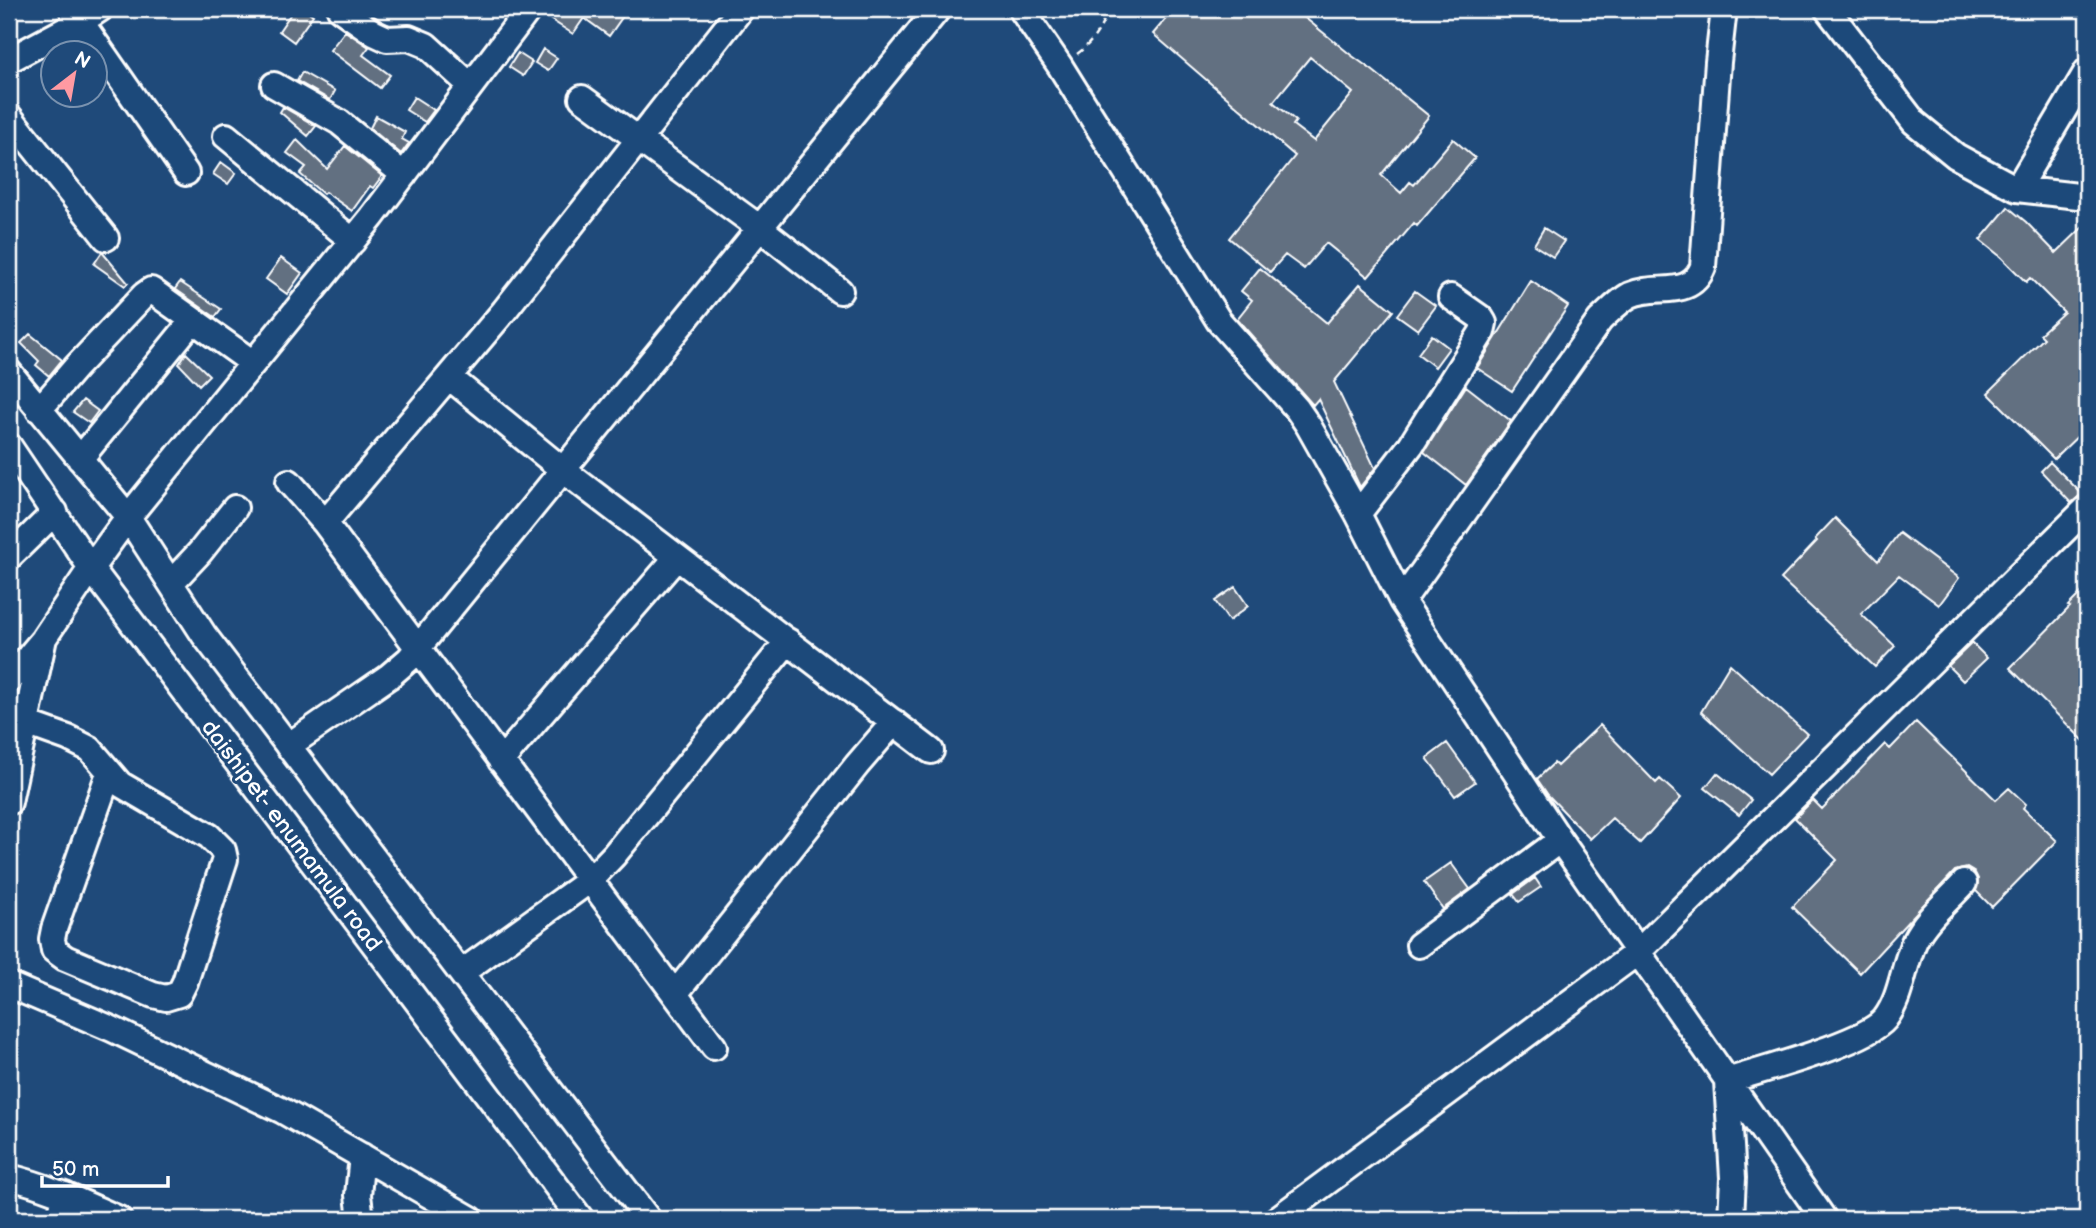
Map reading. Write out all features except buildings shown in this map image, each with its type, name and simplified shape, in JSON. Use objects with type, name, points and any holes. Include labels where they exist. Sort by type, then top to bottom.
[{"type":"street","points":[[340,9],[387,39],[409,38],[426,45],[471,86]]},
{"type":"street","points":[[9,680],[44,638],[128,517],[353,241],[529,9]]},
{"type":"street","points":[[325,523],[503,311],[741,9]]},
{"type":"street","points":[[288,746],[410,659],[938,9]]},
{"type":"street","points":[[1021,9],[1060,66],[1219,321],[1297,409],[1321,446],[1402,601],[1560,840],[1824,1219]]},
{"type":"street","points":[[1402,601],[1600,320],[1630,296],[1655,289],[1681,288],[1699,278],[1703,267],[1724,9]]},
{"type":"street","points":[[1827,9],[1914,122],[1956,156],[2017,189],[2087,197]]},
{"type":"street","points":[[9,60],[85,13],[186,173]]},
{"type":"street","points":[[2017,189],[2087,71]]},
{"type":"street","points":[[274,85],[325,112],[404,175]]},
{"type":"street","points":[[582,98],[760,228],[840,291]]},
{"type":"street","points":[[9,116],[106,238]]},
{"type":"street","points":[[226,136],[353,241]]},
{"type":"street","points":[[40,410],[76,367],[151,290],[253,363]]},
{"type":"street","points":[[1358,514],[1411,445],[1482,332],[1484,323],[1481,318],[1451,297]]},
{"type":"street","points":[[80,459],[193,320]]},
{"type":"street","points":[[9,372],[128,517],[204,635],[648,1219]]},
{"type":"street","points":[[449,377],[563,470],[931,751]]},
{"type":"street","name":"daishipet- enumamula road","points":[[13,461],[55,512],[91,568],[581,1219]]},
{"type":"street","points":[[289,482],[325,523],[714,1047]]},
{"type":"street","points":[[171,583],[200,552],[234,508]]},
{"type":"street","points":[[1277,1219],[1638,952],[2087,508]]},
{"type":"street","points":[[9,557],[55,512]]},
{"type":"street","points":[[501,761],[677,557]]},
{"type":"street","points":[[9,802],[44,638]]},
{"type":"street","points":[[461,973],[590,880],[614,855],[788,641]]},
{"type":"street","points":[[675,994],[894,722]]},
{"type":"street","points":[[26,723],[90,749],[120,784],[209,836],[223,850],[225,859],[186,982],[179,995],[166,998],[153,995],[65,958],[54,950],[54,929],[108,773]]},
{"type":"street","points":[[1419,945],[1560,840]]},
{"type":"street","points":[[1727,1081],[1851,1041],[1874,1029],[1892,1007],[1914,942],[1922,929],[1964,883]]},
{"type":"street","points":[[9,985],[112,1029],[271,1105],[471,1219]]},
{"type":"street","points":[[1727,1081],[1733,1178],[1731,1219]]},
{"type":"street","points":[[361,1219],[358,1195],[362,1156]]},
{"type":"street","points":[[9,1177],[37,1184],[119,1219]]},
{"type":"street","points":[[60,1219],[65,1195]]},
{"type":"path","points":[[1060,66],[1094,37],[1108,9]]}]
